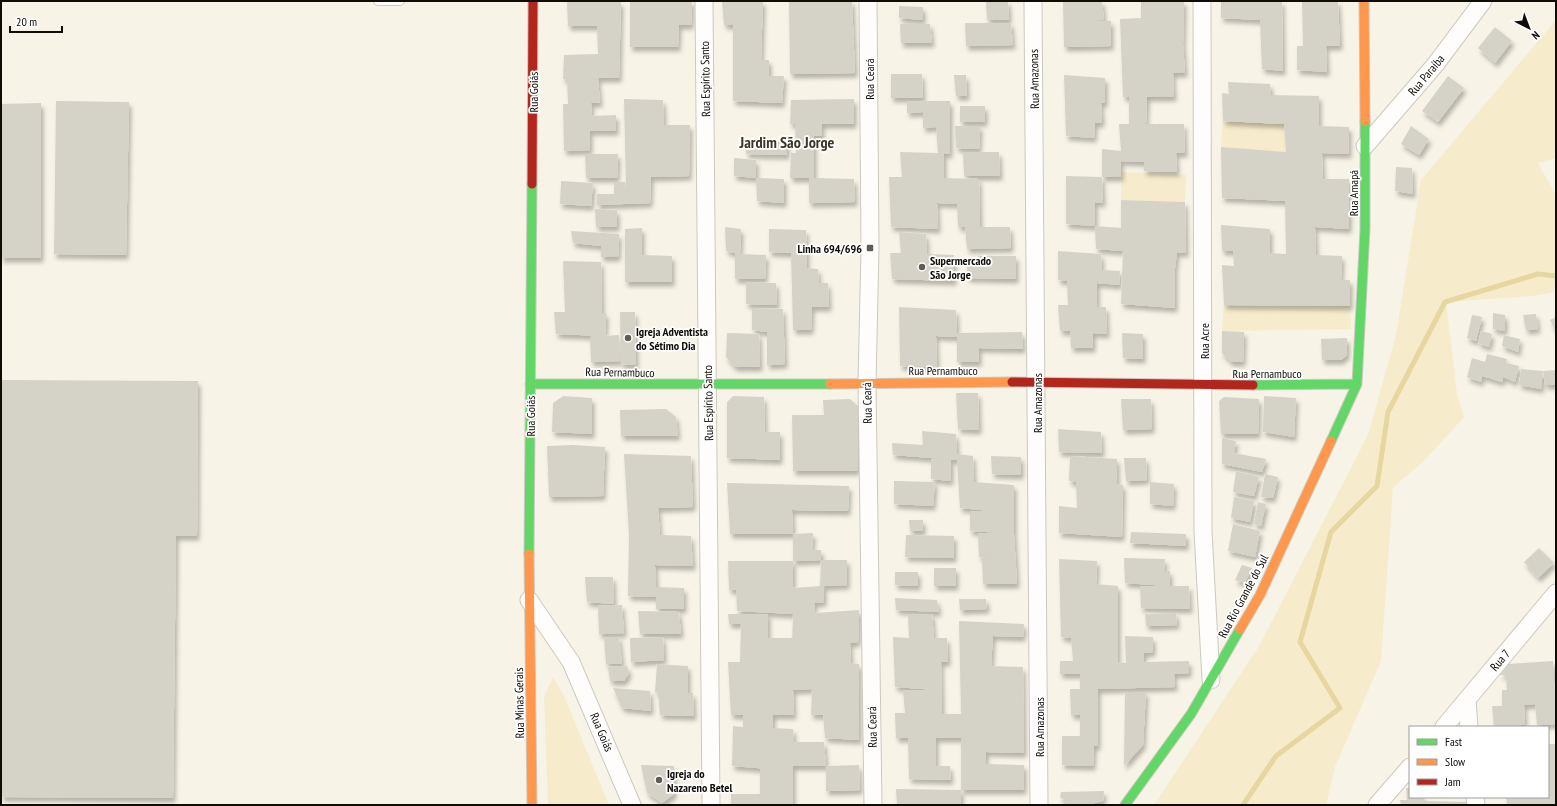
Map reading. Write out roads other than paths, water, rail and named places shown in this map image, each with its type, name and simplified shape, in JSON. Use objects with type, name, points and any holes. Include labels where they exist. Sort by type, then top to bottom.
[{"type":"street","name":"Rua Goiás","points":[[533,1],[529,600],[571,662],[632,805]]},
{"type":"street","name":"Rua Espírito Santo","points":[[704,1],[712,799]]},
{"type":"street","name":"Rua Ceará","points":[[868,1],[870,248],[867,383],[873,805]]},
{"type":"street","name":"Rua Amazonas","points":[[1033,1],[1039,805]]},
{"type":"street","name":"Rua Acre","points":[[1202,1],[1204,385],[1203,531],[1211,680]]},
{"type":"street","name":"Rua Amapá","points":[[1357,384],[1365,229],[1364,1]]},
{"type":"street","name":"Rua Paraíba","points":[[1365,146],[1435,65],[1483,1]]},
{"type":"street","name":"Rua Pernambuco","points":[[530,384],[708,385],[1037,382],[1204,385],[1357,384]]},
{"type":"street","name":"Rua Rio Grande do Sul","points":[[1125,805],[1191,714],[1260,594],[1357,384]]},
{"type":"street","name":"Rua 7","points":[[1445,726],[1556,593]]},
{"type":"street","name":"Rua Minas Gerais","points":[[529,600],[532,805]]},
{"type":"street","points":[[1467,700],[1469,726]]},
{"type":"street","points":[[1378,805],[1409,768]]},
{"type":"street","points":[[697,805],[712,799]]},
{"type":"lane","points":[[378,1],[400,1]]},
{"type":"waterway","points":[[1243,805],[1276,756],[1340,708],[1300,642],[1331,532],[1377,486],[1388,412],[1445,302],[1538,274],[1556,276]]},
{"type":"place","name":"Linha 694/696","points":[[870,248]]},
{"type":"place","name":"Supermercado São Jorge","points":[[922,267]]},
{"type":"place","name":"Igreja Adventista do Sétimo Dia","points":[[628,338]]},
{"type":"place","name":"Igreja do Nazareno Betel","points":[[659,780]]},
{"type":"district","name":"Jardim São Jorge","points":[[787,142]]}]
